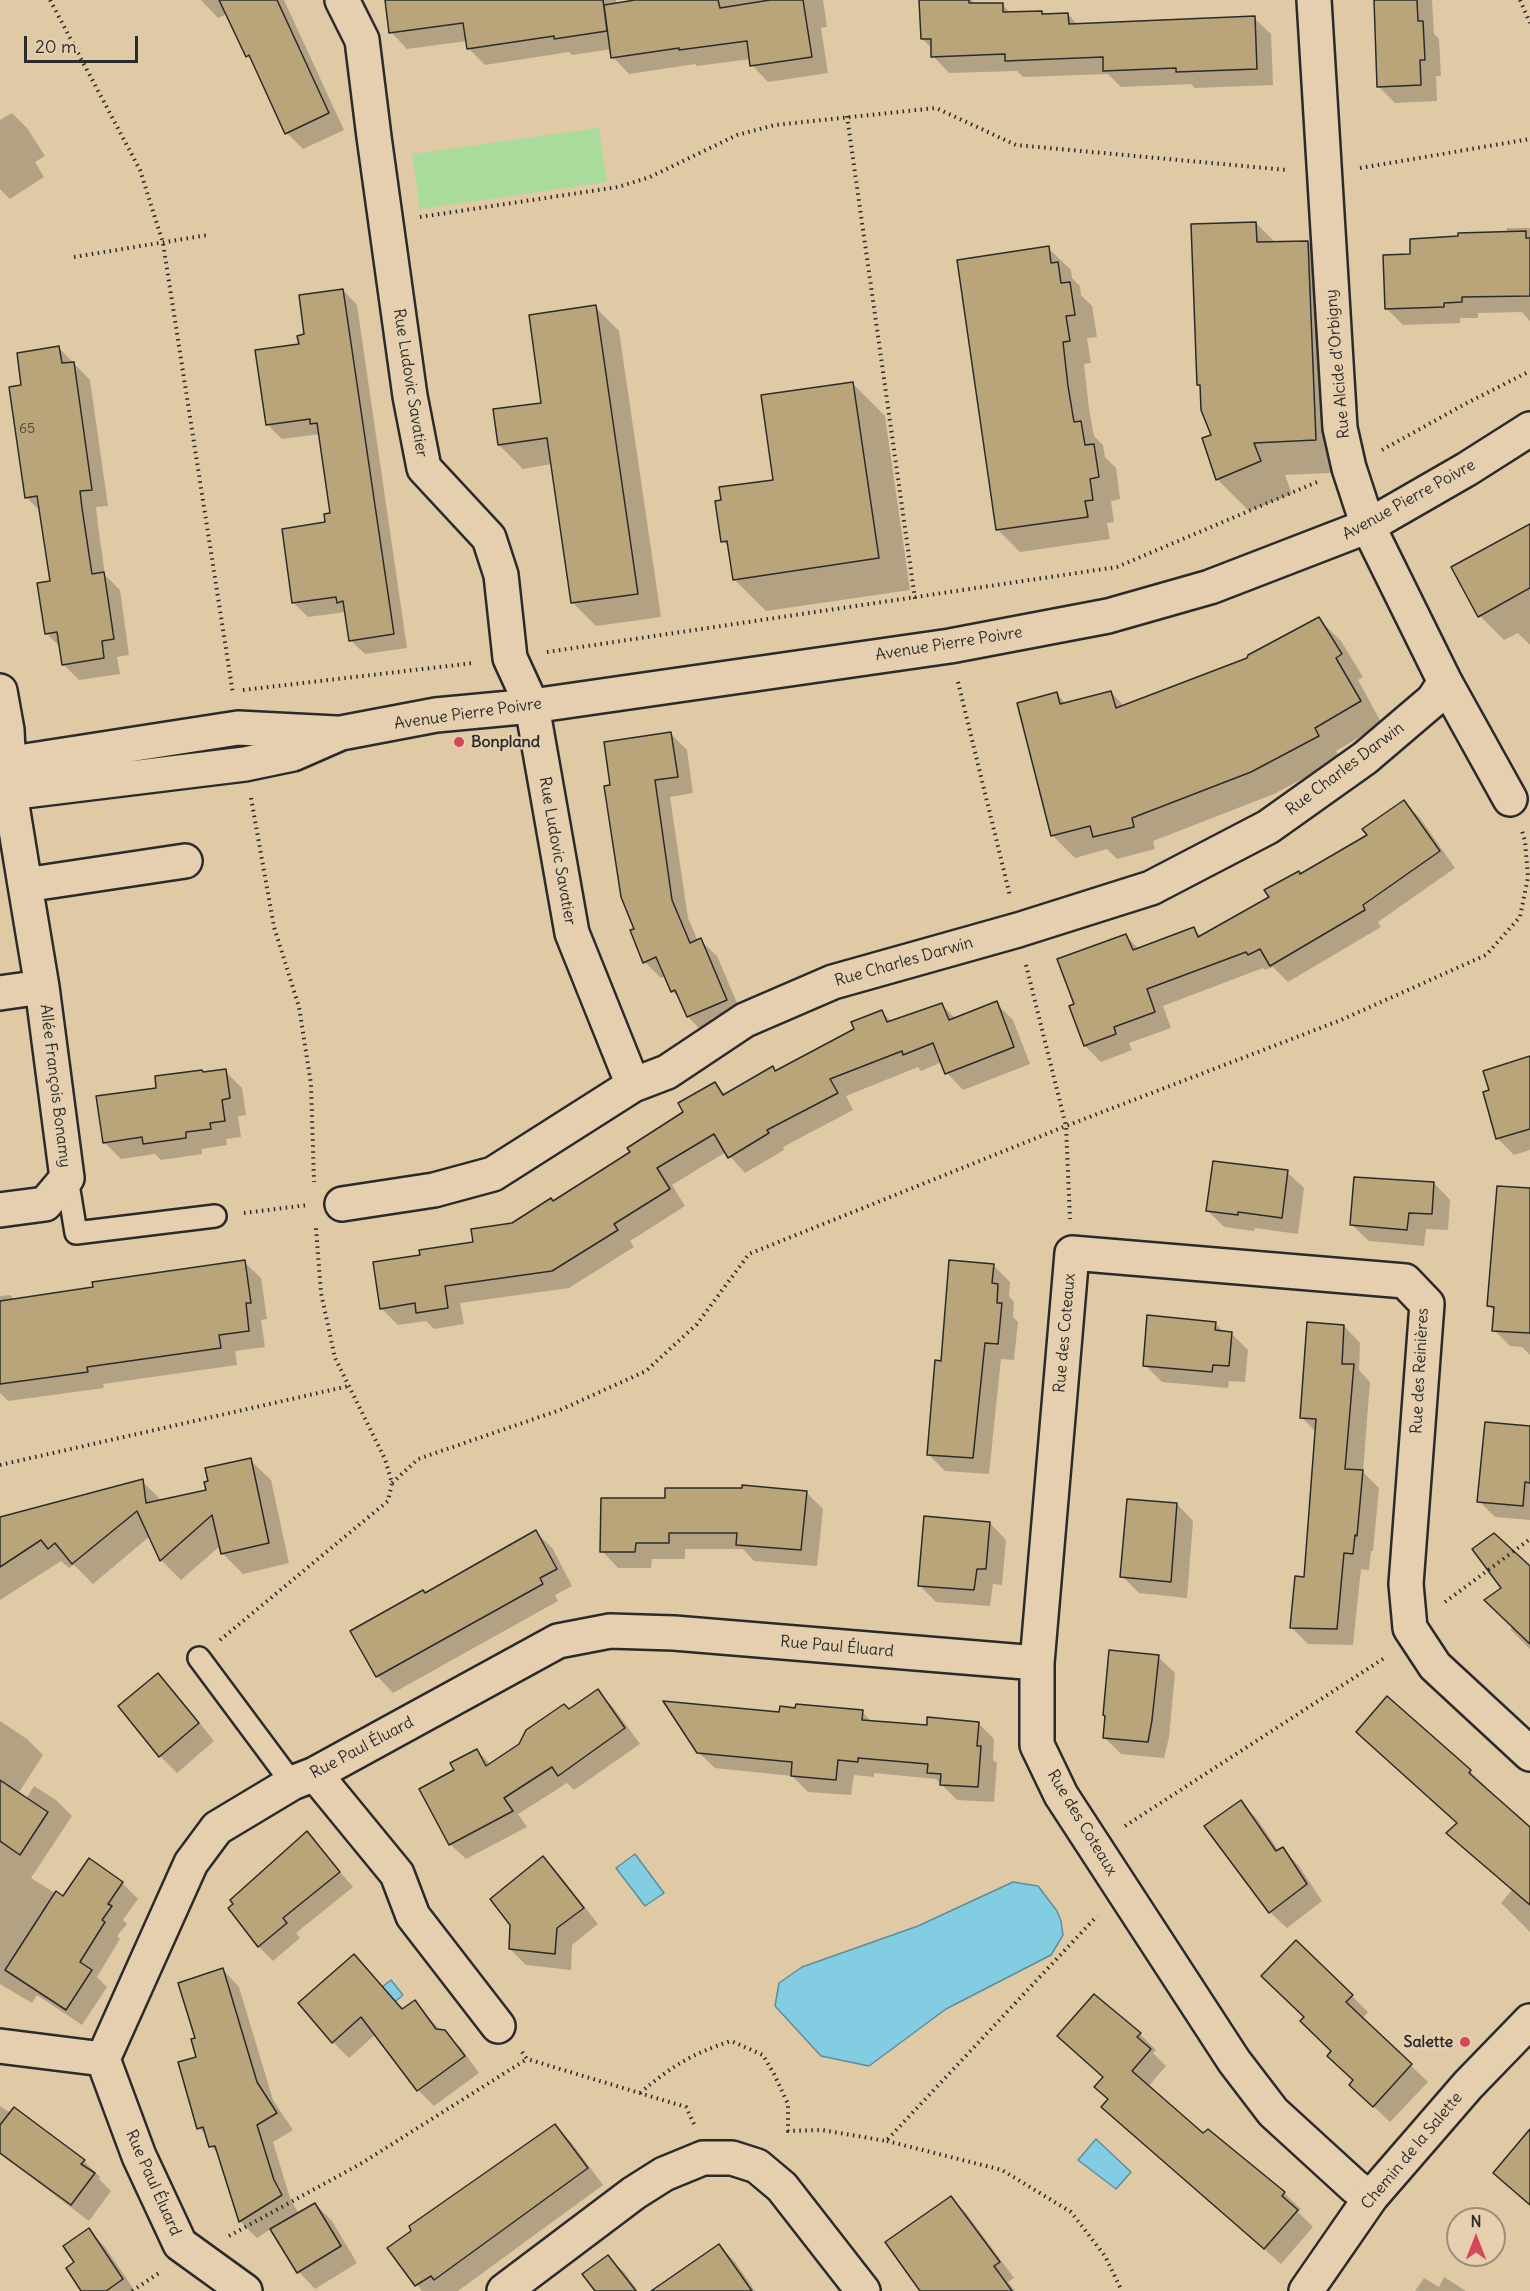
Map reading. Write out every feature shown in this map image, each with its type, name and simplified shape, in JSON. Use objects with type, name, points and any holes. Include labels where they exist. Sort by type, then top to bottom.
[{"type":"street","name":"Rue Ludovic Savatier","points":[[342,0],[362,40],[410,396],[424,468],[489,538],[501,576],[510,658],[532,706],[572,933],[633,1085]]},
{"type":"street","name":"Rue Alcide d'Orbigny","points":[[1314,0],[1340,428],[1349,468],[1368,526],[1445,682],[1510,799]]},
{"type":"street","name":"Avenue Pierre Poivre","points":[[5,779],[238,728],[341,733],[436,715],[532,706],[950,646],[1108,616],[1210,587],[1368,526],[1527,432]]},
{"type":"street","name":"Rue Charles Darwin","points":[[328,1204],[434,1190],[493,1174],[633,1085],[667,1072],[745,1020],[833,982],[1018,930],[1151,888],[1268,827],[1365,758],[1433,700],[1445,682]]},
{"type":"street","name":"Allée François Bonamy","points":[[0,692],[5,779],[42,987],[67,1178],[45,1204],[0,1210]]},
{"type":"street","points":[[25,885],[185,861]]},
{"type":"street","name":"Allée François Bonamy","points":[[0,993],[42,987]]},
{"type":"street","name":"Rue des Reinières","points":[[1072,1253],[1405,1281],[1427,1304],[1407,1584],[1410,1628],[1435,1666],[1530,1754]]},
{"type":"street","name":"Rue des Coteaux","points":[[1072,1253],[1037,1663],[1036,1745],[1061,1795],[1234,2061],[1274,2112],[1355,2187],[1371,2197]]},
{"type":"street","name":"Rue Paul Éluard","points":[[245,2291],[180,2244],[139,2156],[103,2059],[191,1863],[217,1828],[304,1778],[558,1641],[610,1631],[674,1633],[1037,1663]]},
{"type":"street","points":[[304,1778],[397,1874],[413,1917],[498,2026]]},
{"type":"street","name":"Chemin de la Salette","points":[[1306,2291],[1371,2197],[1468,2085],[1525,2034]]},
{"type":"street","points":[[0,2046],[103,2059]]},
{"type":"street","points":[[504,2291],[634,2193],[663,2174],[703,2158],[732,2158],[757,2166],[782,2187],[863,2291]]},
{"type":"lane","points":[[67,1178],[76,1233],[215,1216]]},
{"type":"lane","points":[[199,1658],[304,1778]]},
{"type":"path","points":[[50,0],[140,170],[163,243],[232,692]]},
{"type":"path","points":[[1520,0],[1530,23]]},
{"type":"path","points":[[386,223],[618,187],[650,177],[737,135],[775,125],[936,108],[1016,145],[1325,174],[1530,139]]},
{"type":"path","points":[[848,117],[915,599]]},
{"type":"path","points":[[74,257],[208,235]]},
{"type":"path","points":[[222,695],[251,688],[510,658],[1117,567],[1349,468],[1530,371]]},
{"type":"path","points":[[950,646],[1066,1126],[1072,1253]]},
{"type":"path","points":[[199,1658],[388,1501],[392,1483],[386,1459],[335,1358],[321,1293],[328,1204],[312,1084],[299,1007],[274,927],[250,793]]},
{"type":"path","points":[[392,1483],[418,1459],[560,1410],[646,1371],[697,1324],[750,1254],[1066,1126],[1341,1020],[1486,955],[1520,917],[1528,877],[1525,841],[1510,799]]},
{"type":"path","points":[[215,1216],[328,1204]]},
{"type":"path","points":[[0,1465],[349,1386]]},
{"type":"path","points":[[1094,1846],[1398,1649],[1410,1628],[1530,1539]]},
{"type":"path","points":[[886,2141],[1122,1889]]},
{"type":"path","points":[[498,2026],[528,2059],[686,2107],[695,2126]]},
{"type":"path","points":[[640,2093],[668,2070],[698,2052],[731,2041],[763,2055],[788,2104],[788,2131],[822,2130],[886,2141],[1002,2170],[1071,2212],[1104,2256],[1122,2291]]},
{"type":"path","points":[[196,2255],[362,2163],[528,2059]]},
{"type":"green space","points":[[599,128],[607,182],[420,209],[412,154]]},
{"type":"water","points":[[635,1854],[664,1893],[645,1906],[616,1868]]},
{"type":"water","points":[[1013,1882],[1038,1886],[1057,1911],[1063,1935],[1051,1955],[946,2009],[869,2066],[821,2056],[775,2006],[779,1983],[802,1967],[918,1926]]},
{"type":"water","points":[[391,1980],[403,1995],[373,2020],[360,2004]]},
{"type":"water","points":[[1096,2139],[1131,2172],[1116,2189],[1078,2160]]},
{"type":"building","points":[[219,0],[277,0],[329,113],[285,134],[249,55],[246,57]]},
{"type":"building","points":[[385,0],[603,0],[607,31],[467,49],[463,23],[389,33]]},
{"type":"building","points":[[635,0],[718,0],[720,8],[770,0],[803,0],[812,57],[750,66],[747,41],[611,58],[604,5]]},
{"type":"building","points":[[919,0],[1003,3],[1003,12],[1068,13],[1069,24],[1255,16],[1257,69],[1176,72],[1176,68],[1103,71],[1103,57],[1005,61],[1005,54],[931,57],[931,39],[921,39]]},
{"type":"building","points":[[1374,0],[1417,0],[1418,21],[1423,21],[1425,60],[1420,60],[1421,85],[1377,87]]},
{"type":"building","points":[[1256,222],[1257,242],[1308,241],[1316,440],[1254,443],[1261,461],[1216,480],[1202,438],[1211,435],[1201,410],[1200,385],[1197,385],[1191,224]]},
{"type":"building","points":[[1526,231],[1526,238],[1530,238],[1530,296],[1462,297],[1462,302],[1444,303],[1444,307],[1385,309],[1383,255],[1410,254],[1410,239],[1458,236],[1458,233]]},
{"type":"building","points":[[1049,246],[1051,263],[1058,262],[1061,283],[1070,282],[1075,315],[1066,316],[1070,341],[1063,342],[1068,386],[1074,422],[1081,421],[1085,445],[1094,444],[1099,477],[1090,479],[1093,500],[1085,501],[1088,517],[996,530],[957,260]]},
{"type":"building","points":[[343,289],[394,634],[349,641],[343,601],[337,603],[336,597],[292,603],[282,529],[325,522],[324,514],[330,513],[317,423],[310,424],[310,419],[266,425],[255,350],[299,344],[297,336],[304,334],[299,295]]},
{"type":"building","points":[[596,305],[638,594],[571,603],[547,438],[498,445],[493,409],[541,403],[529,315]]},
{"type":"building","points":[[59,346],[62,363],[74,362],[92,490],[80,491],[82,508],[92,574],[104,572],[114,639],[102,641],[104,658],[62,665],[57,632],[45,634],[37,583],[50,581],[37,496],[25,498],[9,387],[21,385],[17,353]]},
{"type":"building","points":[[853,382],[879,558],[733,580],[727,541],[721,542],[715,501],[721,500],[719,487],[773,480],[761,395]]},
{"type":"building","points":[[1530,524],[1530,588],[1478,617],[1451,567]]},
{"type":"building","points":[[1319,617],[1342,654],[1336,658],[1361,701],[1315,728],[1319,736],[1251,772],[1132,818],[1134,827],[1093,837],[1090,826],[1051,836],[1017,703],[1057,692],[1060,704],[1111,691],[1116,708],[1247,658],[1248,655]]},
{"type":"building","points":[[671,732],[678,777],[655,780],[672,900],[690,943],[701,938],[727,1000],[687,1017],[675,990],[671,992],[656,957],[643,963],[630,930],[634,929],[621,897],[604,786],[610,785],[604,742]]},
{"type":"building","points":[[1404,800],[1440,851],[1363,905],[1365,910],[1270,966],[1260,949],[1248,955],[1246,952],[1147,989],[1155,1012],[1114,1027],[1116,1034],[1084,1046],[1069,1006],[1074,1004],[1057,959],[1126,934],[1133,950],[1194,927],[1198,937],[1269,897],[1264,890],[1299,871],[1300,874],[1367,835],[1362,829]]},
{"type":"building","points":[[997,1001],[1014,1047],[945,1074],[933,1043],[903,1055],[902,1051],[830,1079],[838,1093],[767,1130],[769,1133],[728,1158],[714,1134],[657,1168],[670,1189],[614,1224],[618,1230],[552,1271],[445,1286],[448,1308],[416,1313],[415,1303],[380,1309],[373,1262],[420,1255],[419,1250],[473,1242],[471,1229],[512,1223],[551,1198],[553,1201],[630,1152],[627,1148],[683,1112],[678,1103],[715,1082],[723,1095],[773,1066],[775,1071],[854,1029],[851,1022],[882,1010],[887,1022],[942,1003],[949,1020]]},
{"type":"building","points":[[1530,1056],[1530,1129],[1496,1139],[1483,1092],[1489,1090],[1483,1071]]},
{"type":"building","points":[[226,1069],[230,1098],[222,1100],[225,1121],[210,1123],[211,1129],[186,1132],[186,1138],[143,1144],[142,1137],[103,1143],[96,1096],[156,1088],[155,1076]]},
{"type":"building","points":[[1213,1161],[1288,1170],[1282,1218],[1238,1212],[1238,1215],[1206,1211]]},
{"type":"building","points":[[1354,1177],[1434,1182],[1432,1214],[1409,1213],[1407,1230],[1350,1225]]},
{"type":"building","points":[[1497,1186],[1530,1188],[1530,1333],[1492,1331],[1494,1307],[1487,1306]]},
{"type":"building","points":[[245,1260],[251,1303],[246,1303],[249,1331],[219,1335],[221,1348],[87,1367],[88,1372],[0,1384],[0,1301],[93,1287],[92,1282]]},
{"type":"building","points":[[949,1260],[994,1264],[992,1283],[998,1284],[997,1303],[1002,1303],[998,1344],[985,1343],[973,1458],[927,1455],[935,1360],[941,1361]]},
{"type":"building","points":[[1147,1315],[1216,1322],[1215,1330],[1232,1332],[1229,1366],[1213,1365],[1212,1372],[1143,1366]]},
{"type":"building","points":[[1307,1322],[1344,1325],[1342,1364],[1354,1364],[1345,1469],[1363,1470],[1357,1536],[1355,1535],[1353,1554],[1344,1553],[1337,1629],[1290,1628],[1295,1576],[1304,1577],[1316,1419],[1300,1418]]},
{"type":"building","points":[[1485,1422],[1530,1426],[1530,1483],[1525,1482],[1523,1506],[1477,1502]]},
{"type":"building","points":[[251,1458],[269,1543],[221,1554],[212,1515],[160,1561],[137,1511],[72,1564],[55,1543],[48,1549],[41,1540],[0,1567],[0,1517],[143,1479],[146,1503],[206,1490],[204,1482],[208,1481],[205,1468]]},
{"type":"building","points":[[742,1485],[807,1491],[801,1550],[736,1545],[737,1533],[669,1533],[669,1543],[636,1543],[635,1552],[600,1552],[601,1498],[665,1498],[665,1488],[742,1488]]},
{"type":"building","points":[[1127,1499],[1177,1503],[1171,1582],[1120,1577]]},
{"type":"building","points":[[924,1516],[990,1522],[986,1569],[977,1569],[974,1590],[918,1586]]},
{"type":"building","points":[[536,1530],[557,1569],[540,1578],[543,1584],[376,1677],[350,1631],[423,1590],[425,1593]]},
{"type":"building","points":[[1494,1533],[1530,1566],[1530,1644],[1484,1600],[1501,1588],[1472,1549]]},
{"type":"building","points":[[1109,1650],[1159,1655],[1148,1742],[1103,1738]]},
{"type":"building","points":[[158,1673],[199,1723],[159,1757],[118,1706]]},
{"type":"building","points":[[598,1689],[625,1728],[558,1776],[552,1767],[504,1798],[513,1811],[449,1845],[419,1789],[454,1770],[450,1763],[477,1749],[486,1766],[519,1744],[526,1730],[564,1704],[569,1709]]},
{"type":"building","points":[[1387,1696],[1471,1770],[1469,1773],[1530,1827],[1530,1905],[1446,1833],[1457,1823],[1356,1732]]},
{"type":"building","points":[[663,1701],[779,1712],[780,1706],[795,1708],[796,1704],[863,1710],[862,1720],[927,1725],[927,1717],[979,1722],[977,1746],[981,1746],[978,1787],[940,1785],[941,1774],[927,1773],[928,1764],[858,1758],[858,1762],[838,1760],[836,1780],[791,1776],[792,1762],[697,1753]]},
{"type":"building","points":[[0,1780],[48,1812],[20,1855],[0,1841]]},
{"type":"building","points":[[1241,1800],[1276,1851],[1283,1847],[1307,1884],[1269,1913],[1204,1826]]},
{"type":"building","points":[[307,1831],[340,1872],[283,1918],[287,1923],[258,1947],[228,1908],[233,1904],[230,1900]]},
{"type":"building","points":[[543,1856],[584,1908],[557,1928],[555,1954],[509,1949],[510,1925],[490,1899]]},
{"type":"building","points":[[89,1858],[123,1882],[108,1904],[112,1906],[102,1920],[105,1922],[80,1962],[92,1970],[66,2010],[5,1970],[56,1891],[63,1896]]},
{"type":"building","points":[[1296,1940],[1353,1995],[1346,2002],[1412,2064],[1373,2107],[1349,2085],[1353,2080],[1327,2056],[1331,2051],[1300,2021],[1304,2017],[1261,1976]]},
{"type":"building","points":[[354,1954],[402,2009],[415,2000],[436,2029],[445,2030],[465,2056],[417,2091],[361,2017],[332,2043],[298,2003]]},
{"type":"building","points":[[223,1968],[257,2082],[277,2113],[257,2125],[274,2180],[282,2195],[239,2222],[215,2146],[209,2147],[203,2127],[197,2129],[178,2062],[196,2057],[191,2039],[195,2038],[178,1983]]},
{"type":"building","points":[[1094,1994],[1141,2033],[1137,2037],[1151,2049],[1132,2071],[1203,2133],[1208,2129],[1285,2192],[1282,2196],[1298,2210],[1264,2249],[1101,2107],[1108,2099],[1094,2087],[1103,2077],[1057,2036]]},
{"type":"building","points":[[14,2107],[85,2160],[81,2164],[95,2173],[71,2205],[0,2153],[0,2125]]},
{"type":"building","points":[[555,2124],[588,2168],[434,2280],[431,2276],[415,2286],[387,2248],[411,2231],[409,2226]]},
{"type":"building","points":[[1530,2129],[1530,2205],[1493,2173]]},
{"type":"building","points":[[951,2196],[1000,2262],[994,2266],[1012,2291],[920,2291],[885,2242]]},
{"type":"building","points":[[315,2203],[341,2246],[297,2273],[270,2229]]},
{"type":"building","points":[[89,2228],[123,2279],[106,2291],[81,2291],[66,2268],[74,2262],[63,2246]]},
{"type":"building","points":[[719,2244],[752,2291],[651,2291]]},
{"type":"building","points":[[608,2255],[636,2291],[595,2291],[582,2274]]},
{"type":"place","name":"Bonpland","points":[[459,742]]},
{"type":"place","name":"Salette","points":[[1465,2042]]}]
